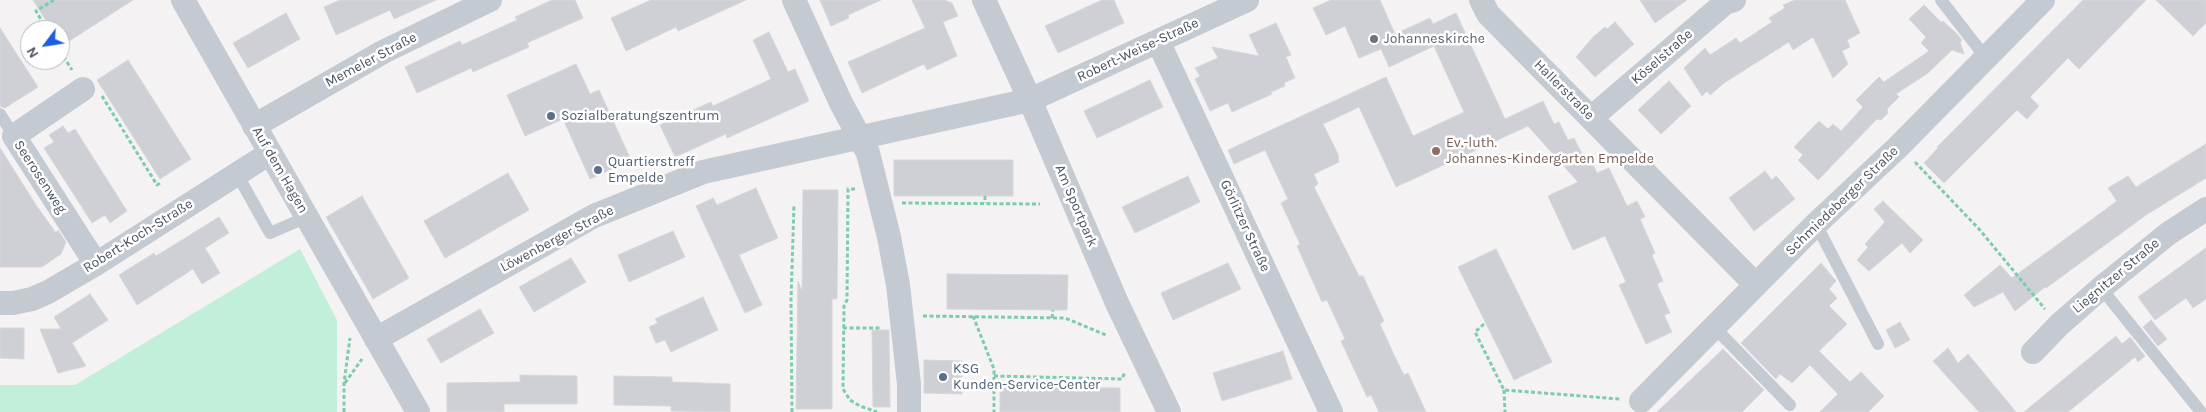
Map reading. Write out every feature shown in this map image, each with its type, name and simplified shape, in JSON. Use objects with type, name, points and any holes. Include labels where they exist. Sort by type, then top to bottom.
[{"type":"street","name":"Auf dem Hagen","points":[[186,0],[254,126],[376,339]]},
{"type":"street","name":"Memeler Straße","points":[[254,126],[383,52],[490,0]]},
{"type":"street","points":[[794,0],[841,103],[868,154],[880,196],[903,322],[909,384],[909,412]]},
{"type":"street","name":"Am Sportpark","points":[[984,0],[1030,100],[1117,303],[1169,412]]},
{"type":"street","name":"Robert-Weise-Straße","points":[[1030,100],[1247,0]]},
{"type":"street","name":"Hallerstraße","points":[[1481,0],[1488,14],[1756,284]]},
{"type":"street","name":"Köselstraße","points":[[1592,118],[1725,3],[1734,0]]},
{"type":"street","name":"Schmiedeberger Straße","points":[[1641,401],[1816,224],[1898,147],[2043,0]]},
{"type":"street","name":"Görlitzer Straße","points":[[1158,41],[1331,412]]},
{"type":"street","name":"Seerosenweg","points":[[83,89],[14,136],[96,264]]},
{"type":"street","name":"Löwenberger Straße","points":[[376,339],[594,216],[703,172],[859,136],[1030,100]]},
{"type":"street","name":"Robert-Koch-Straße","points":[[0,303],[14,303],[32,299],[96,264],[270,153]]},
{"type":"street","name":"Liegnitzer Straße","points":[[2033,352],[2059,325],[2101,288],[2169,233],[2206,209]]},
{"type":"street","points":[[376,339],[418,412]]},
{"type":"lane","points":[[1941,0],[1986,58]]},
{"type":"lane","points":[[0,114],[14,136]]},
{"type":"lane","points":[[237,174],[270,232],[307,217]]},
{"type":"lane","points":[[1816,224],[1878,344]]},
{"type":"lane","points":[[2101,288],[2201,412]]},
{"type":"lane","points":[[1714,327],[1790,405]]},
{"type":"path","points":[[41,20],[36,11],[54,0]]},
{"type":"path","points":[[83,89],[100,92],[158,185],[162,182]]},
{"type":"path","points":[[1898,147],[1979,228],[2059,325]]},
{"type":"path","points":[[877,412],[850,400],[843,389],[843,328],[844,306],[847,300],[848,189],[927,203],[1040,204]]},
{"type":"path","points":[[927,196],[927,203]]},
{"type":"path","points":[[985,196],[985,203]]},
{"type":"path","points":[[792,412],[791,300],[794,204]]},
{"type":"path","points":[[978,316],[979,310]]},
{"type":"path","points":[[1052,318],[1053,310]]},
{"type":"path","points":[[843,328],[973,316],[1065,318],[1115,338]]},
{"type":"path","points":[[973,316],[994,369],[994,412]]},
{"type":"path","points":[[1484,324],[1475,332],[1504,390],[1505,412]]},
{"type":"path","points":[[344,412],[344,383],[350,337]]},
{"type":"path","points":[[344,383],[376,339]]},
{"type":"path","points":[[994,376],[1122,378],[1128,366]]},
{"type":"path","points":[[1504,390],[1641,401]]},
{"type":"green space","points":[[300,249],[337,320],[337,412],[0,412],[0,385],[75,385]]},
{"type":"building","points":[[33,0],[133,0],[70,41],[70,20],[46,20]]},
{"type":"building","points":[[340,0],[436,0],[394,19],[390,10],[336,35],[324,7]]},
{"type":"building","points":[[552,0],[575,0],[583,18],[527,43],[529,47],[473,72],[471,68],[417,93],[405,67],[460,41],[462,45],[517,20],[515,17]]},
{"type":"building","points":[[651,0],[746,0],[678,31],[676,27],[626,51],[611,18]]},
{"type":"building","points":[[820,0],[881,0],[848,15],[849,18],[831,26]]},
{"type":"building","points":[[912,0],[944,0],[952,3],[958,16],[943,22],[957,56],[927,70],[924,64],[862,93],[848,62],[925,28]]},
{"type":"building","points":[[1102,0],[1114,0],[1124,23],[1058,53],[1045,26]]},
{"type":"building","points":[[1331,0],[1380,0],[1395,34],[1430,18],[1433,24],[1456,13],[1505,119],[1543,101],[1554,124],[1559,122],[1568,140],[1574,138],[1583,156],[1588,154],[1597,173],[1609,168],[1627,206],[1637,201],[1645,217],[1640,219],[1655,253],[1652,255],[1663,281],[1657,284],[1670,313],[1664,315],[1672,332],[1646,344],[1619,285],[1626,282],[1605,236],[1573,250],[1548,196],[1578,182],[1528,126],[1396,187],[1359,107],[1323,124],[1338,154],[1339,162],[1314,174],[1318,184],[1314,187],[1359,276],[1363,276],[1384,321],[1380,324],[1394,355],[1404,375],[1408,373],[1426,412],[1379,412],[1371,395],[1367,397],[1341,341],[1345,339],[1327,300],[1322,302],[1297,246],[1300,244],[1281,203],[1288,199],[1265,150],[1234,164],[1228,150],[1386,77],[1413,136],[1464,112],[1434,46],[1389,67],[1381,49],[1359,58],[1345,26],[1326,35],[1313,8]]},
{"type":"building","points":[[1640,0],[1687,0],[1655,23]]},
{"type":"building","points":[[1795,0],[1845,0],[1860,33],[1847,40],[1850,47],[1842,51],[1848,64],[1833,78],[1813,37],[1793,50],[1789,42],[1724,83],[1710,95],[1707,91],[1702,96],[1684,68],[1705,48],[1710,55],[1736,38],[1740,43],[1772,22],[1769,18],[1785,8],[1783,5]]},
{"type":"building","points":[[2083,0],[2146,0],[2079,69],[2068,58],[2030,97],[2039,106],[2027,119],[2017,110],[1944,183],[1924,163],[1937,147]]},
{"type":"building","points":[[2156,0],[2206,0],[2206,23],[2193,36]]},
{"type":"building","points":[[1924,5],[1962,40],[1960,42],[1964,54],[1952,50],[1928,73],[1896,94],[1899,97],[1887,109],[1888,113],[1881,120],[1877,119],[1818,180],[1798,160],[1803,155],[1794,147],[1819,121],[1828,129],[1833,124],[1841,131],[1863,107],[1856,100],[1879,77],[1884,82],[1929,51],[1921,43],[1926,37],[1909,19]]},
{"type":"building","points":[[286,13],[300,39],[248,68],[233,43]]},
{"type":"building","points":[[1615,22],[1634,44],[1595,77],[1576,57],[1593,37],[1605,27],[1607,29]]},
{"type":"building","points":[[1276,23],[1291,55],[1286,57],[1295,78],[1284,83],[1285,86],[1271,92],[1272,94],[1232,112],[1228,103],[1210,111],[1195,79],[1200,76],[1195,68],[1218,58],[1212,47],[1259,56],[1249,35]]},
{"type":"building","points":[[0,28],[20,59],[20,70],[27,70],[38,87],[5,108],[0,106]]},
{"type":"building","points":[[769,32],[788,72],[795,69],[809,101],[727,138],[726,134],[675,157],[660,125],[711,102],[713,106],[771,79],[753,40]]},
{"type":"building","points":[[128,60],[191,159],[160,179],[97,80]]},
{"type":"building","points":[[576,64],[590,94],[599,90],[631,160],[590,179],[563,119],[525,136],[507,95]]},
{"type":"building","points":[[1150,80],[1163,107],[1097,138],[1084,111]]},
{"type":"building","points":[[1669,81],[1691,106],[1661,134],[1638,110]]},
{"type":"building","points":[[63,126],[68,133],[75,129],[127,211],[110,223],[105,215],[92,223],[44,148],[54,142],[49,135]]},
{"type":"building","points":[[2206,144],[2206,178],[2146,215],[2045,287],[2015,311],[2003,292],[1974,307],[1964,295],[2000,265],[2012,278],[2117,201],[2108,188],[2128,176],[2136,187]]},
{"type":"building","points":[[0,148],[36,205],[56,233],[58,230],[66,242],[61,254],[42,267],[0,267]]},
{"type":"building","points":[[894,160],[1013,160],[1013,196],[894,196]]},
{"type":"building","points":[[1765,171],[1772,180],[1776,176],[1795,199],[1754,231],[1729,198]]},
{"type":"building","points":[[508,173],[529,210],[445,258],[424,221]]},
{"type":"building","points":[[1188,176],[1200,202],[1135,233],[1122,207]]},
{"type":"building","points":[[756,188],[778,238],[739,255],[762,305],[745,313],[696,206],[713,198],[717,205]]},
{"type":"building","points":[[803,190],[838,190],[837,299],[832,299],[832,409],[796,409],[798,281],[802,291]]},
{"type":"building","points":[[362,196],[409,278],[373,299],[326,217]]},
{"type":"building","points":[[1883,201],[1923,240],[1910,253],[1902,243],[1869,271],[1857,260],[1868,247],[1865,244],[1885,222],[1874,209]]},
{"type":"building","points":[[219,217],[229,233],[205,248],[220,273],[202,284],[193,269],[137,305],[119,275],[154,253],[156,256]]},
{"type":"building","points":[[673,231],[685,257],[629,282],[618,255]]},
{"type":"building","points":[[2206,248],[2206,299],[2193,308],[2186,298],[2155,320],[2138,297]]},
{"type":"building","points":[[1496,249],[1552,362],[1514,380],[1458,267]]},
{"type":"building","points":[[571,258],[586,282],[534,312],[519,287]]},
{"type":"building","points":[[1228,263],[1241,289],[1173,320],[1161,293]]},
{"type":"building","points":[[1821,263],[1836,281],[1829,289],[1837,298],[1829,306],[1847,324],[1819,351],[1850,382],[1861,372],[1884,396],[1868,412],[1820,412],[1838,394],[1810,365],[1792,383],[1780,374],[1776,379],[1741,343]]},
{"type":"building","points":[[947,274],[1068,275],[1067,310],[947,309]]},
{"type":"building","points":[[90,294],[108,320],[72,343],[86,366],[58,373],[40,329],[61,329],[54,317]]},
{"type":"building","points":[[703,297],[718,330],[671,352],[665,340],[656,343],[649,327],[658,323],[655,319]]},
{"type":"building","points":[[480,309],[494,333],[441,363],[427,339]]},
{"type":"building","points":[[2151,320],[2167,339],[2158,346],[2143,327]]},
{"type":"building","points":[[1900,322],[1910,340],[1895,348],[1886,330]]},
{"type":"building","points":[[0,328],[24,328],[24,359],[0,358]]},
{"type":"building","points":[[872,330],[889,330],[890,407],[873,407]]},
{"type":"building","points":[[2116,336],[2122,344],[2130,337],[2145,356],[2138,362],[2135,357],[2068,412],[2024,412]]},
{"type":"building","points":[[1948,348],[1958,363],[1968,354],[2016,412],[1979,412],[1933,361]]},
{"type":"building","points":[[1723,349],[1764,390],[1742,412],[1657,412]]},
{"type":"building","points":[[1283,351],[1292,379],[1222,401],[1213,373]]},
{"type":"building","name":"KSG Kunden-Service-Center","points":[[924,360],[962,361],[962,394],[924,393]]},
{"type":"building","points":[[520,375],[577,376],[577,404],[504,404],[504,412],[447,412],[447,383],[520,382]]},
{"type":"building","points":[[614,376],[672,377],[672,382],[730,384],[730,412],[671,411],[671,406],[614,405]]},
{"type":"building","points":[[1000,387],[1120,388],[1120,412],[1000,412]]},
{"type":"place","name":"Johanneskirche","points":[[1374,39]]},
{"type":"place","name":"Sozialberatungszentrum","points":[[551,116]]},
{"type":"place","name":"Ev.-luth. Johannes-Kindergarten Empelde","points":[[1436,151]]},
{"type":"place","name":"Quartierstreff Empelde","points":[[598,170]]},
{"type":"place","name":"KSG Kunden-Service-Center","points":[[943,377]]}]
